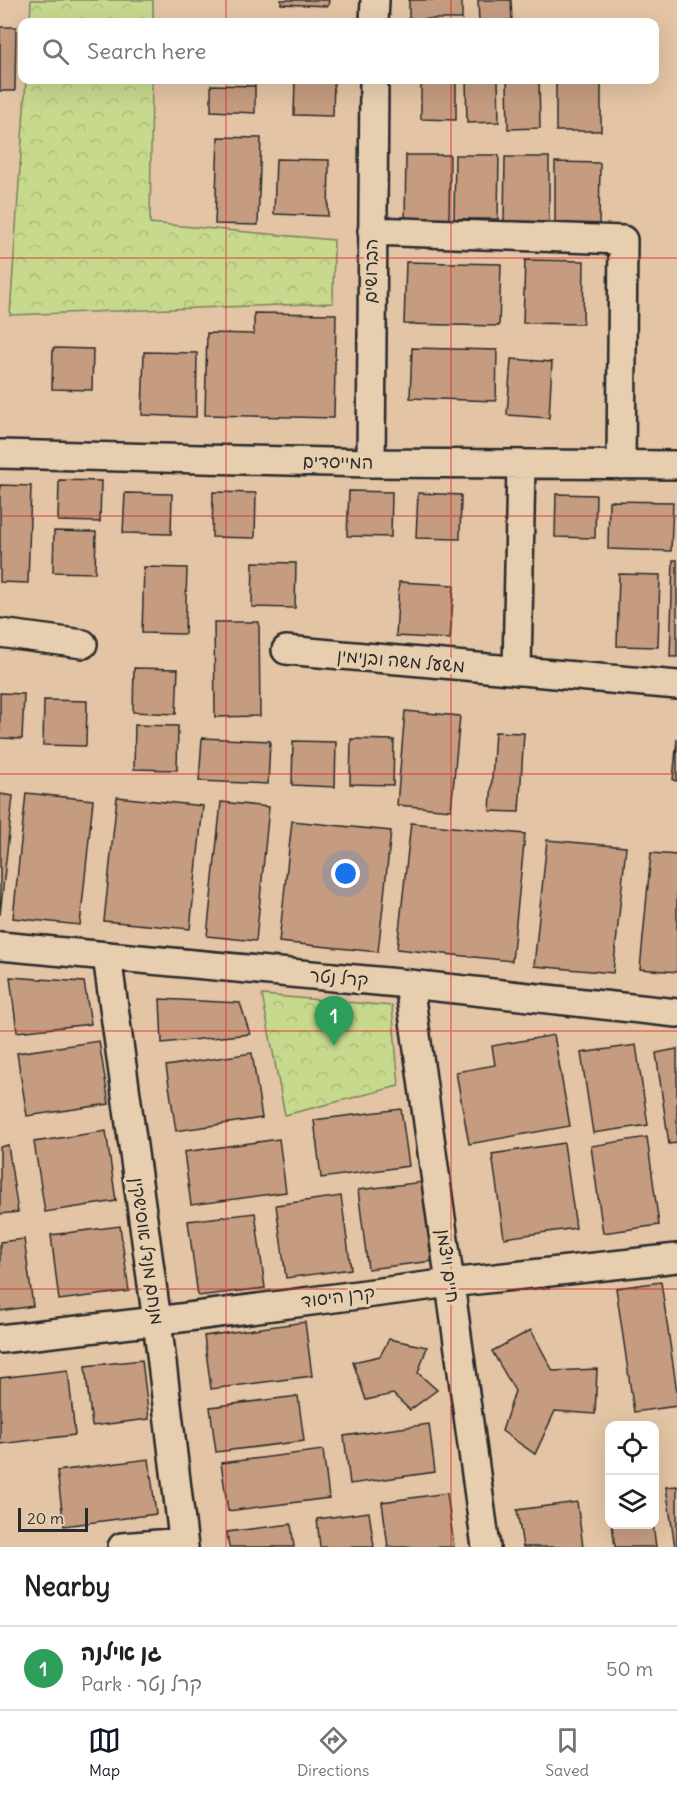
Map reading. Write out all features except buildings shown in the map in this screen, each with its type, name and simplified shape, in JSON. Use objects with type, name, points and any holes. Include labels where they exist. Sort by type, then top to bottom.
[{"type":"street","points":[[374,18],[375,0]]},
{"type":"street","name":"הברושים","points":[[371,463],[374,84]]},
{"type":"street","points":[[372,231],[623,240],[621,465]]},
{"type":"street","name":"המייסדים","points":[[0,454],[371,463],[677,465]]},
{"type":"street","points":[[517,671],[521,464]]},
{"type":"street","points":[[0,633],[83,644]]},
{"type":"street","name":"משעל משה ובנימין","points":[[286,650],[677,685]]},
{"type":"street","name":"קרל נטר","points":[[0,946],[409,984],[677,1013]]},
{"type":"street","name":"מנחם מנדל אוסישקין","points":[[107,956],[157,1321],[184,1544]]},
{"type":"street","name":"חיים ויצמן","points":[[409,984],[486,1547]]},
{"type":"street","name":"קרן היסוד","points":[[0,1339],[450,1283],[677,1258]]},
{"type":"street","points":[[122,1547],[184,1544]]},
{"type":"green space","points":[[31,0],[153,0],[153,18],[30,18]]},
{"type":"green space","points":[[26,84],[152,84],[150,223],[334,240],[333,303],[10,315]]},
{"type":"green space","points":[[262,995],[392,1006],[399,1086],[285,1115]]},
{"type":"place","name":"גן אילנה","points":[[334,1046]]}]
